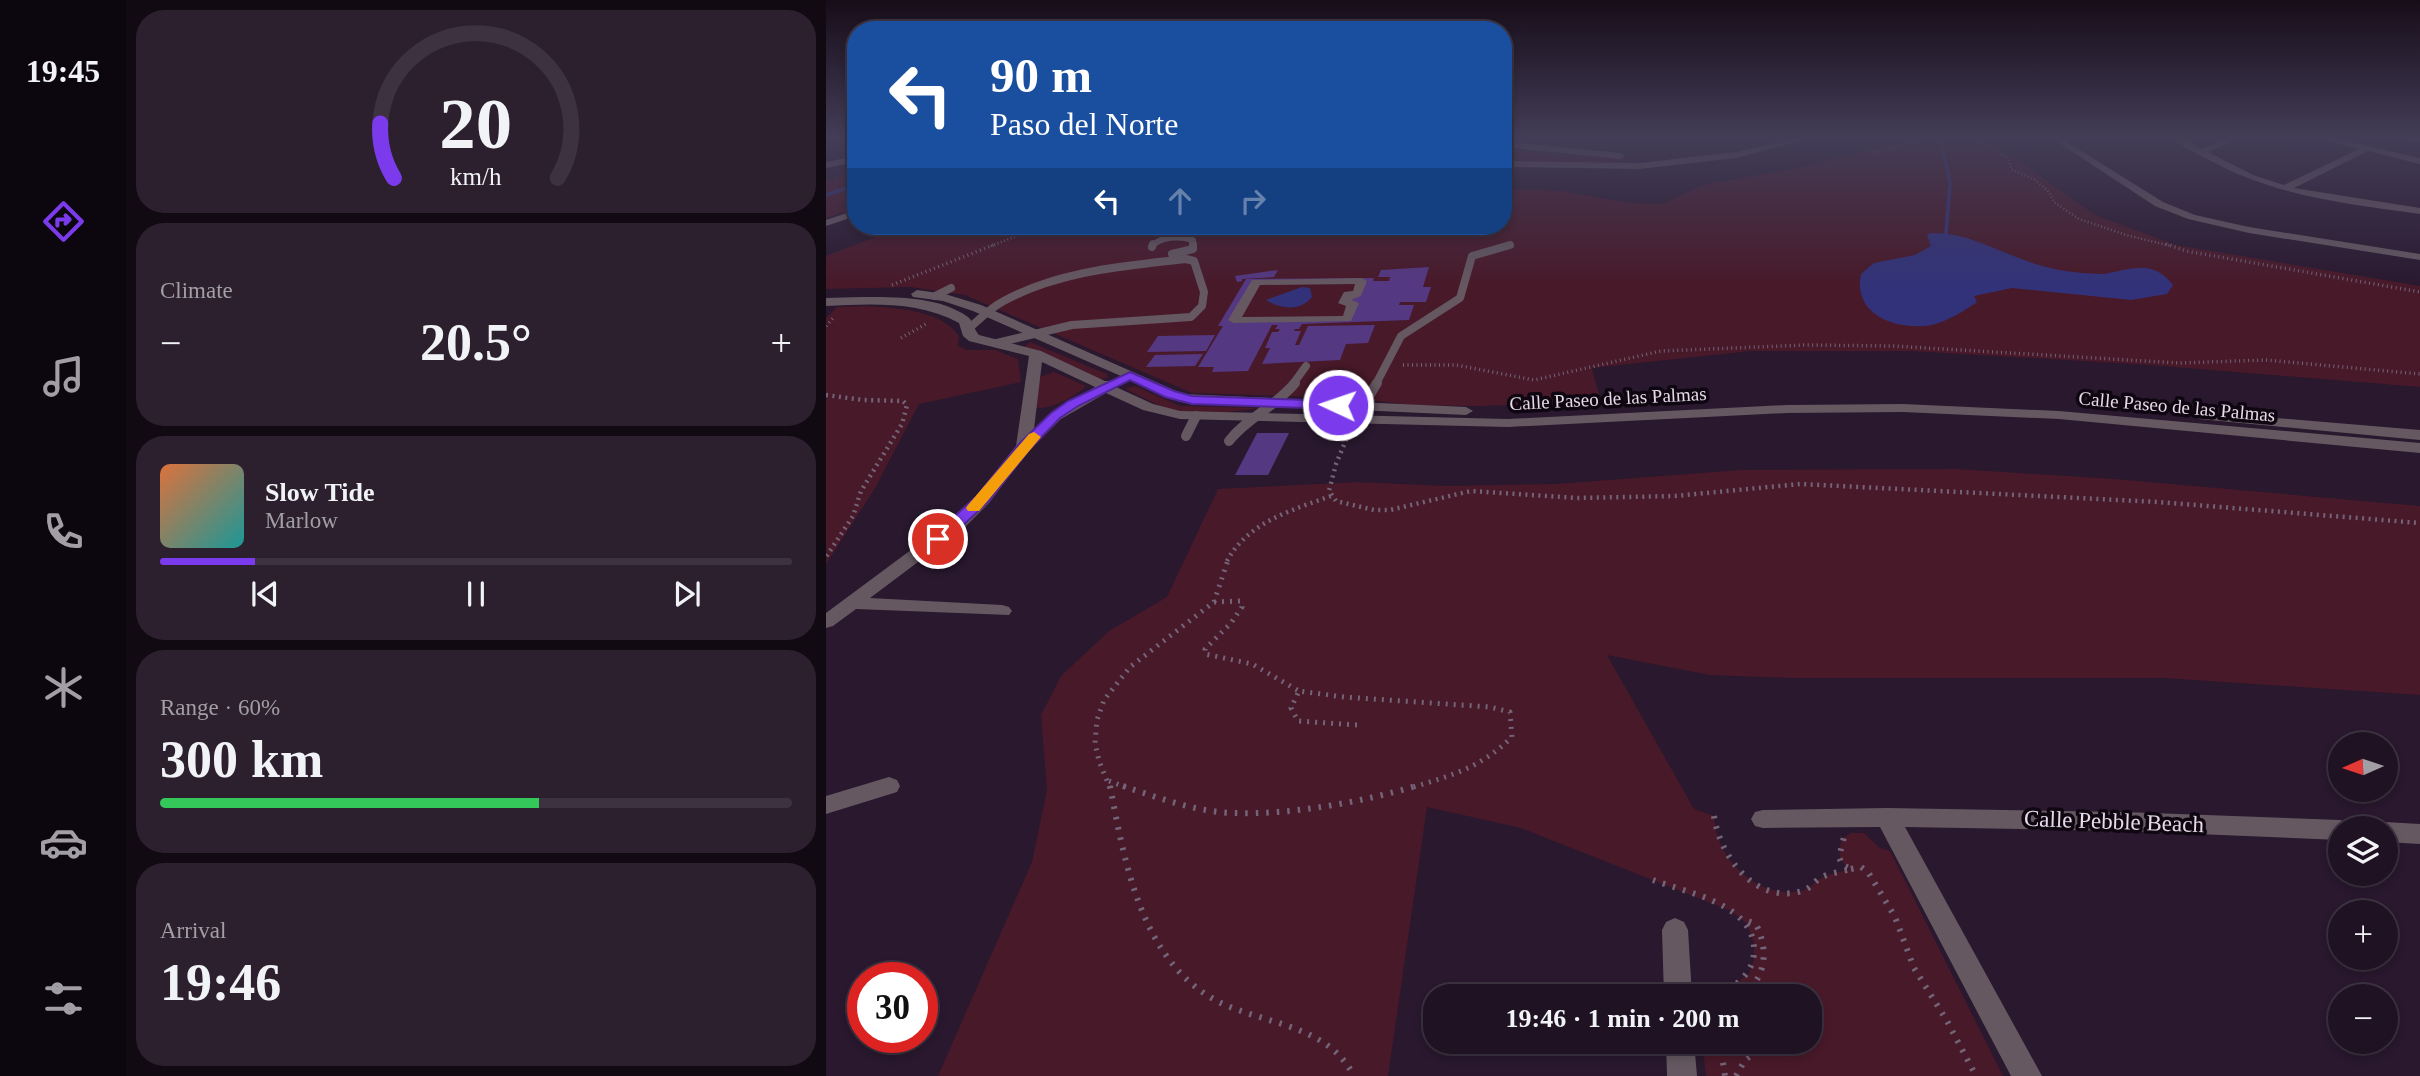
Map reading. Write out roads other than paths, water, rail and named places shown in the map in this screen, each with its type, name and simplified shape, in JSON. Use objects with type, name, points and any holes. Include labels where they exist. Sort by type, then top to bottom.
[{"type":"street","points":[[2133,187],[2159,204],[2192,217],[2249,230],[2420,257]]},
{"type":"street","points":[[2279,187],[2420,211]]},
{"type":"street","points":[[2284,189],[2288,187]]},
{"type":"street","points":[[826,223],[847,216]]},
{"type":"street","points":[[1362,281],[1357,294],[1348,294],[1344,303],[1353,303],[1347,318],[1234,320],[1256,282],[1362,281]]},
{"type":"street","name":"Calle Paseo de las Palmas","points":[[826,293],[878,292],[935,296],[963,303],[1181,398],[1209,401],[1278,402],[1359,413],[1508,423],[1787,409],[1924,409],[2059,415],[2420,448]]},
{"type":"street","name":"Calle Paseo de las Palmas","points":[[826,302],[901,303],[937,309],[961,319],[970,336],[974,338],[1036,354],[1158,411],[1196,416],[1516,412],[1779,399],[1934,397],[2052,403],[2420,435]]},
{"type":"street","points":[[1024,447],[1036,354]]},
{"type":"street","points":[[826,622],[960,522],[983,499],[1024,447],[1056,416],[1105,386],[1130,375]]},
{"type":"street","points":[[851,603],[1002,611]]},
{"type":"street","points":[[826,805],[889,786]]},
{"type":"street","points":[[1887,817],[2027,1076]]},
{"type":"street","name":"Calle Pebble Beach","points":[[1763,819],[2059,819],[2328,830]]},
{"type":"street","points":[[2398,833],[2420,834]]},
{"type":"street","points":[[1675,930],[1677,984]]},
{"type":"street","points":[[1681,1054],[1682,1076]]},
{"type":"lane","points":[[1136,266],[1147,258],[1190,251],[1195,247],[1190,239],[1181,238],[1156,242],[1152,247]]},
{"type":"lane","points":[[1359,413],[1386,367],[1397,341],[1405,332],[1460,298],[1472,256],[1510,245]]},
{"type":"lane","points":[[968,329],[999,304],[1031,289],[1116,269],[1193,260],[1204,294],[1204,305],[1191,317],[1072,325],[997,343]]},
{"type":"lane","points":[[935,296],[951,288]]},
{"type":"lane","points":[[1229,441],[1241,426],[1262,415],[1278,402],[1295,384],[1306,366]]},
{"type":"lane","points":[[1186,436],[1196,416]]},
{"type":"waterway","points":[[1946,233],[1950,187]]},
{"type":"waterway","points":[[826,195],[847,188]]}]
